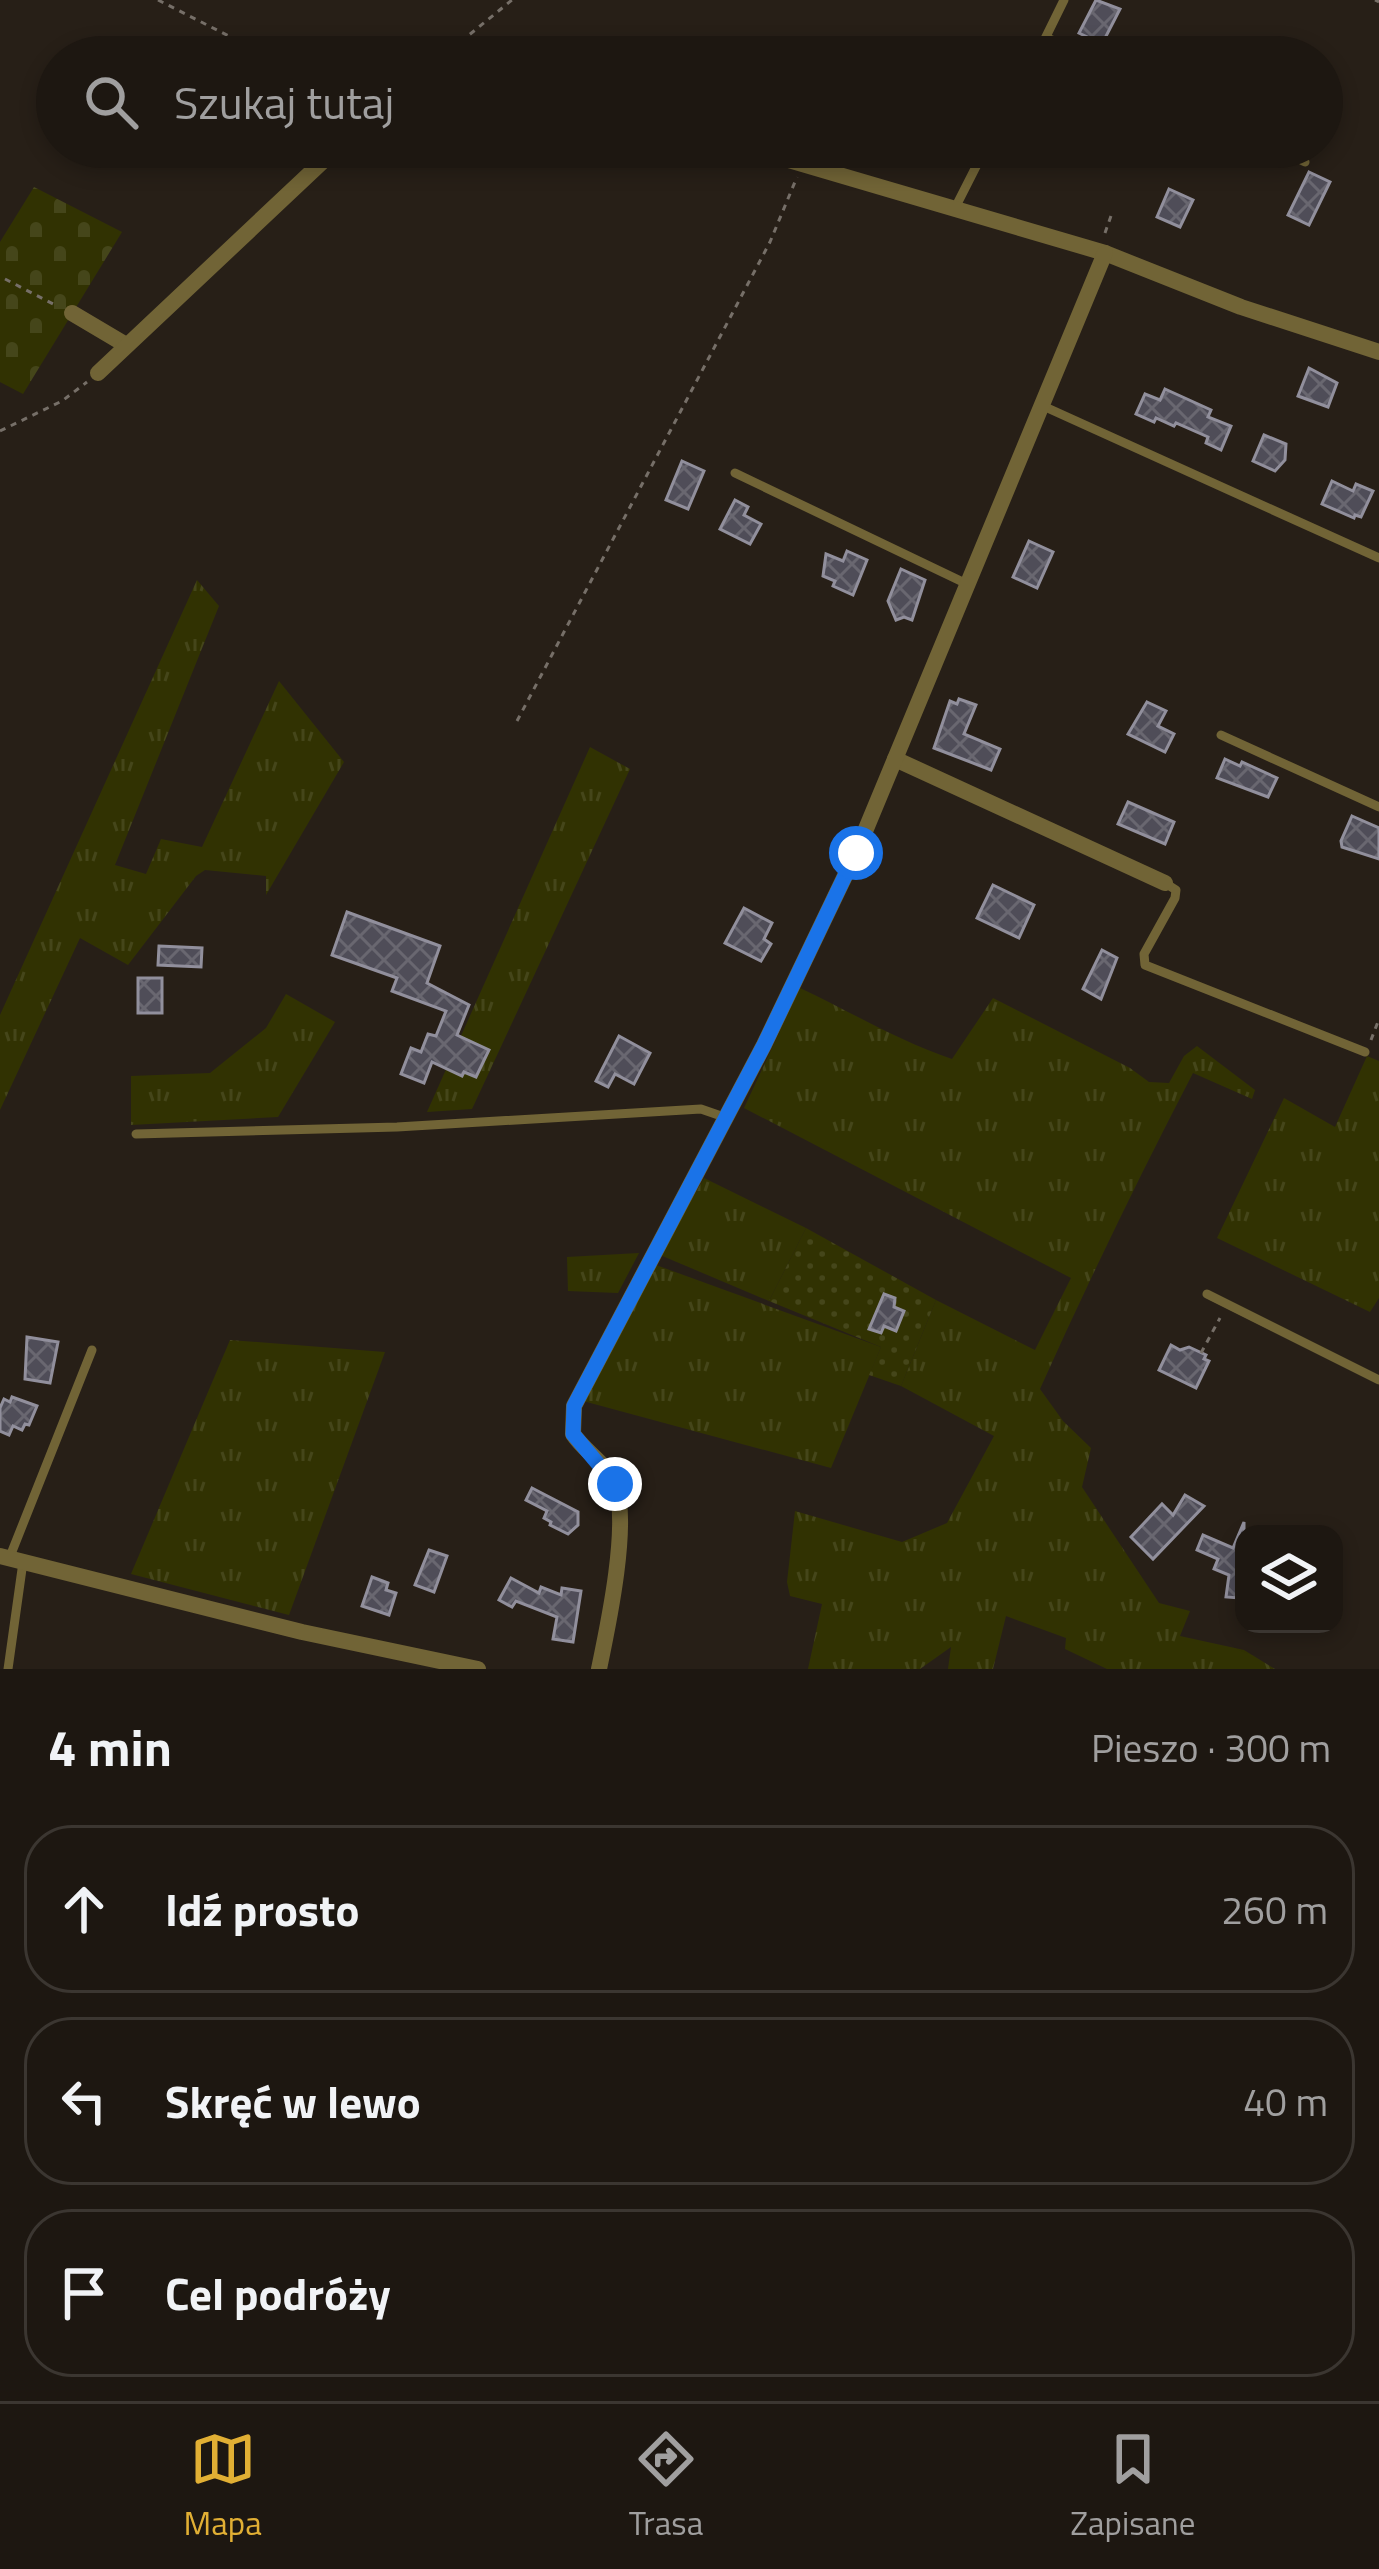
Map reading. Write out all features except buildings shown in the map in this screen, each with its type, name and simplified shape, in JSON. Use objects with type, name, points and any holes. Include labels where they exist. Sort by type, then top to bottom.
[{"type":"street","points":[[98,373],[316,168]]},
{"type":"street","points":[[816,168],[1101,252],[1241,307],[1379,352]]},
{"type":"street","points":[[599,1669],[616,1563],[619,1502],[607,1471],[573,1434],[572,1414],[837,895],[1043,406],[1101,252]]},
{"type":"street","points":[[72,313],[126,345]]},
{"type":"street","points":[[896,759],[1165,884]]},
{"type":"street","points":[[11,1559],[302,1632],[478,1669]]},
{"type":"lane","points":[[1048,36],[1064,0]]},
{"type":"lane","points":[[955,208],[975,168]]},
{"type":"lane","points":[[1043,406],[1379,558]]},
{"type":"lane","points":[[735,473],[967,584]]},
{"type":"lane","points":[[1221,735],[1379,807]]},
{"type":"lane","points":[[1165,884],[1176,890],[1175,898],[1144,953],[1145,965],[1365,1052]]},
{"type":"lane","points":[[136,1134],[397,1127],[701,1109],[727,1118]]},
{"type":"lane","points":[[1207,1294],[1379,1380]]},
{"type":"lane","points":[[8,1669],[11,1559],[92,1350]]},
{"type":"path","points":[[158,0],[229,36]]},
{"type":"path","points":[[468,36],[512,0]]},
{"type":"path","points":[[517,721],[770,242],[800,168]]},
{"type":"path","points":[[1101,252],[1112,213]]},
{"type":"path","points":[[5,279],[72,313]]},
{"type":"path","points":[[0,430],[62,401],[98,373]]},
{"type":"path","points":[[1365,1052],[1379,1019]]},
{"type":"path","points":[[1202,1353],[1228,1302]]},
{"type":"green space","points":[[34,187],[122,232],[23,394],[0,382],[0,242]]},
{"type":"green space","points":[[197,580],[219,606],[115,865],[146,874],[161,839],[202,847],[279,681],[344,762],[266,895],[266,876],[205,870],[128,965],[80,938],[0,1110],[0,1015]]},
{"type":"green space","points":[[590,747],[630,769],[472,1109],[427,1112]]},
{"type":"green space","points":[[800,988],[952,1059],[993,998],[1149,1082],[1169,1083],[1184,1056],[1197,1046],[1255,1090],[1252,1099],[1193,1073],[1040,1389],[1091,1448],[1082,1487],[1159,1603],[1190,1611],[1180,1636],[1244,1650],[1275,1669],[1107,1669],[1065,1649],[1066,1638],[1006,1616],[993,1669],[948,1669],[951,1647],[920,1669],[808,1669],[822,1604],[790,1596],[787,1582],[795,1511],[902,1542],[947,1523],[994,1436],[901,1386],[936,1300],[1035,1350],[1071,1278],[744,1108]]},
{"type":"green space","points":[[286,994],[335,1022],[278,1117],[131,1125],[131,1076],[210,1073],[266,1028]]},
{"type":"green space","points":[[1367,1056],[1379,1061],[1379,1298],[1370,1312],[1217,1238],[1284,1098],[1335,1127]]},
{"type":"green space","points":[[704,1178],[806,1228],[769,1301],[660,1255]]},
{"type":"green space","points":[[806,1228],[936,1300],[901,1386],[869,1375],[881,1347],[769,1301]]},
{"type":"green space","points":[[639,1253],[618,1293],[568,1291],[567,1257]]},
{"type":"green space","points":[[656,1265],[881,1347],[831,1468],[583,1401]]},
{"type":"green space","points":[[230,1340],[385,1352],[289,1615],[131,1574]]},
{"type":"route","points":[[615,1484],[573,1434],[574,1406],[764,1045],[856,853]]}]
